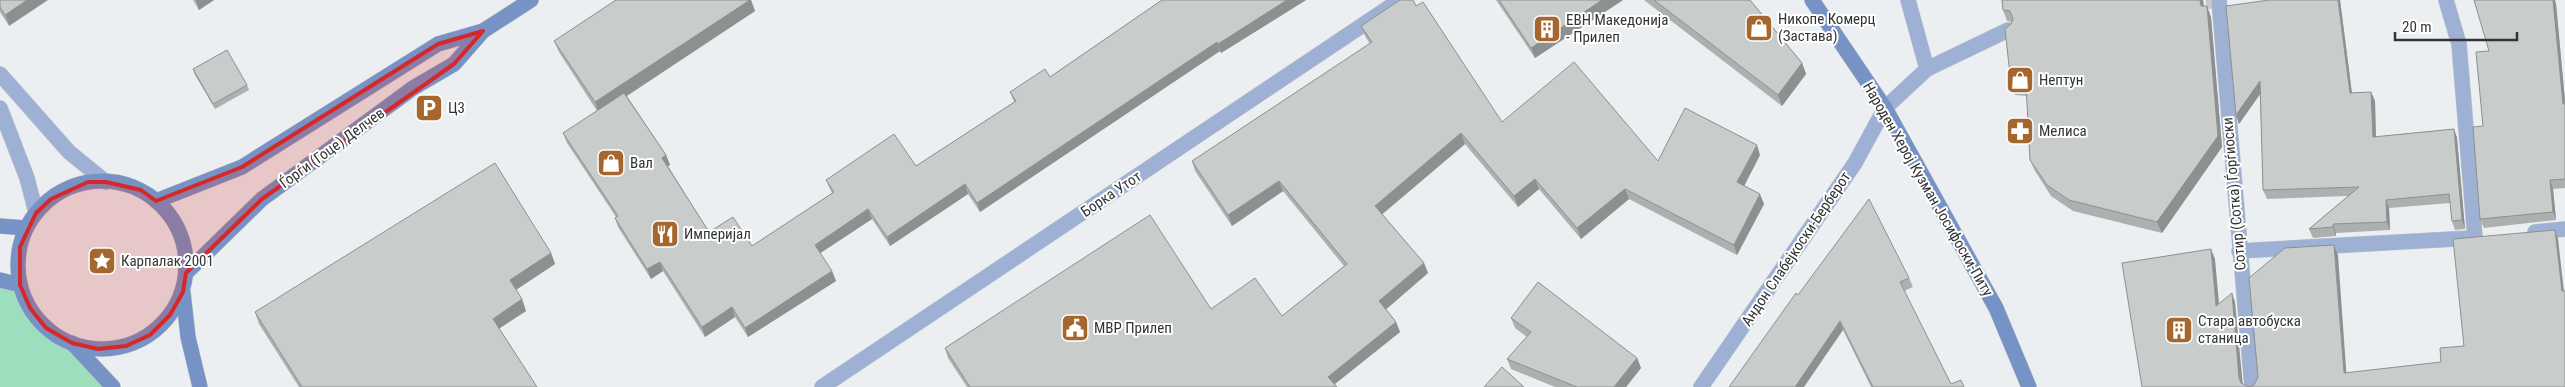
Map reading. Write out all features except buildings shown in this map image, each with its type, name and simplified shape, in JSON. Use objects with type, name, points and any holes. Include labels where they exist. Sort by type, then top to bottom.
[{"type":"main road","name":"Ѓорѓи (Гоце) Делчев","points":[[186,273],[262,199],[413,88],[454,64],[483,31],[531,0]]},
{"type":"main road","name":"Народен Херој Кузман Јосифоски-Питу","points":[[1812,0],[1885,108],[1996,308],[2029,387]]},
{"type":"main road","name":"Ѓорѓи (Гоце) Делчев","points":[[156,201],[242,167],[438,44],[483,31]]},
{"type":"main road","points":[[88,182],[106,182],[141,190],[156,201],[174,221],[184,246],[186,273],[182,292],[170,316],[150,334],[126,346],[98,350],[72,343],[46,328],[30,308],[20,285],[18,266],[20,247],[26,228],[36,213],[51,198],[68,188],[88,182]]},
{"type":"main road","points":[[0,226],[26,228]]},
{"type":"main road","points":[[0,280],[20,285]]},
{"type":"main road","points":[[182,292],[188,337],[200,387]]},
{"type":"main road","points":[[72,343],[113,387]]},
{"type":"street","name":"Борка Утот","points":[[822,387],[1400,0]]},
{"type":"street","points":[[1908,0],[1928,69]]},
{"type":"street","name":"Сотир (Сотка) Ѓорѓиоски","points":[[2219,0],[2252,387]]},
{"type":"street","points":[[2446,0],[2459,44],[2475,238]]},
{"type":"street","name":"Андон Слабејкоски-Берберот","points":[[1701,387],[1855,162],[1885,108],[1928,69],[2008,30]]},
{"type":"street","points":[[0,74],[69,152],[106,182]]},
{"type":"street","points":[[0,108],[27,178],[36,213]]},
{"type":"street","points":[[2520,233],[2565,229]]},
{"type":"street","points":[[2239,251],[2493,236]]},
{"type":"highlighted area","points":[[483,31],[454,64],[262,199],[186,273],[183,292],[170,315],[150,335],[126,346],[98,349],[72,343],[46,328],[30,308],[20,285],[20,247],[36,213],[51,199],[88,182],[106,182],[141,190],[156,201],[242,167],[438,44]]},
{"type":"green space","points":[[0,280],[20,285],[30,308],[46,328],[72,343],[113,387],[0,387]]},
{"type":"tunnel","points":[[2183,5],[2218,0]]},
{"type":"place","name":"Никопе Комерц (Застава)","points":[[1759,28]]},
{"type":"place","name":"ЕВН Македонија - Прилеп","points":[[1547,29]]},
{"type":"place","name":"Нептун","points":[[2020,80]]},
{"type":"place","name":"Ц3","points":[[429,108]]},
{"type":"place","name":"Мелиса","points":[[2020,131]]},
{"type":"place","name":"Вал","points":[[611,163]]},
{"type":"place","name":"Империјал","points":[[665,234]]},
{"type":"place","name":"Карпалак 2001","points":[[102,261]]},
{"type":"place","name":"МВР Прилеп","points":[[1075,328]]},
{"type":"place","name":"Стара автобуска станица","points":[[2179,330]]}]
